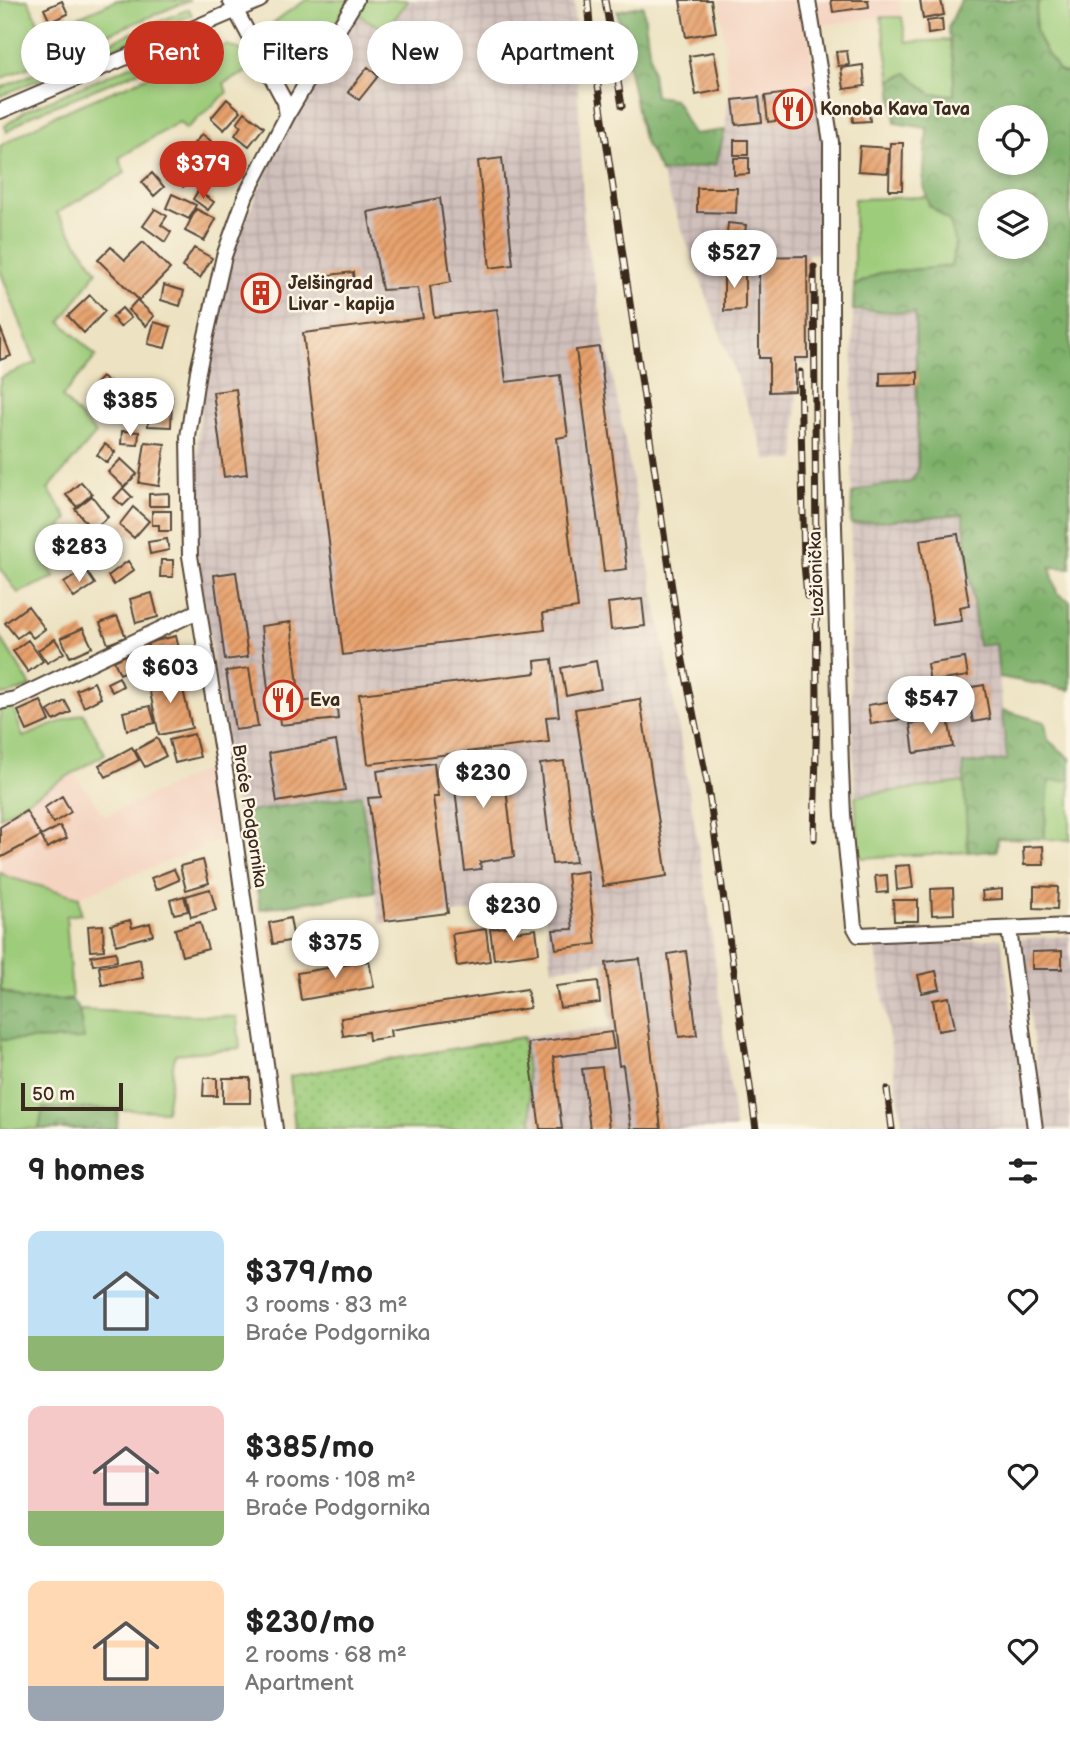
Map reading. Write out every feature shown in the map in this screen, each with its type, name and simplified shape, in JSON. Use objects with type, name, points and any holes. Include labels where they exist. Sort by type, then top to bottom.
[{"type":"street","points":[[0,111],[232,5],[260,0]]},
{"type":"street","name":"Braće Podgornika","points":[[275,1129],[229,795],[190,556],[188,437],[198,371],[223,256],[246,195],[287,116],[356,0]]},
{"type":"street","name":"Ložionička","points":[[808,0],[831,142],[831,423],[839,727],[843,815],[854,926],[859,935],[1070,926]]},
{"type":"street","points":[[232,5],[285,102],[287,116]]},
{"type":"street","points":[[0,702],[15,699],[198,611]]},
{"type":"street","points":[[1009,929],[1035,1129]]},
{"type":"shaded area","points":[[409,0],[574,0],[575,21],[477,21],[477,84],[578,84],[584,226],[669,672],[709,911],[735,1129],[533,1129],[523,1037],[611,1028],[603,962],[552,969],[543,902],[380,924],[361,795],[237,813],[198,564],[195,505],[198,430],[224,276],[277,148],[315,84],[353,84],[353,21],[357,14],[369,21],[367,21],[367,84],[463,84],[463,21],[392,21]]},
{"type":"shaded area","points":[[720,0],[899,0],[902,17],[881,17],[808,27],[815,83],[729,97]]},
{"type":"shaded area","points":[[815,83],[825,152],[824,253],[808,254],[810,364],[797,363],[796,460],[767,460],[661,173],[716,164],[725,130],[729,97]]},
{"type":"shaded area","points":[[853,310],[915,313],[918,472],[911,482],[866,488],[852,494]]},
{"type":"shaded area","points":[[963,514],[978,645],[996,643],[1007,761],[963,764],[965,782],[855,796],[850,664],[851,524]]},
{"type":"shaded area","points":[[211,767],[223,839],[79,897],[8,877],[0,872],[0,817],[74,773],[105,816]]},
{"type":"shaded area","points":[[1070,936],[1070,1129],[1046,1129],[1019,939]]},
{"type":"shaded area","points":[[1001,938],[1030,1129],[903,1129],[876,949]]},
{"type":"green space","points":[[0,0],[28,0],[38,21],[21,21],[21,70],[0,79]]},
{"type":"green space","points":[[117,0],[190,0],[139,21],[124,21],[124,27],[110,33],[110,21],[68,21]]},
{"type":"green space","points":[[306,0],[350,0],[336,21],[276,21]]},
{"type":"green space","points":[[365,0],[409,0],[392,21],[369,21],[357,14]]},
{"type":"green space","points":[[961,0],[1039,0],[1035,22],[1038,38],[1059,71],[1070,74],[1070,568],[1050,567],[1057,593],[1070,601],[1070,690],[999,677],[996,644],[978,646],[963,514],[851,524],[852,494],[866,488],[910,482],[918,471],[915,313],[853,310],[854,286],[880,273],[951,266],[956,244],[950,222],[929,205],[923,184],[927,128],[895,123],[891,81],[907,73],[931,94],[954,95],[954,63],[948,28]]},
{"type":"green space","points":[[1039,0],[1070,0],[1070,74],[1059,71],[1038,38],[1035,22]]},
{"type":"green space","points":[[643,5],[655,96],[674,99],[694,134],[725,130],[716,164],[661,173],[643,139],[632,84],[638,84],[638,21],[619,21],[617,11]]},
{"type":"green space","points":[[189,9],[192,15],[178,21],[160,21]]},
{"type":"green space","points":[[881,17],[902,17],[906,42],[950,40],[954,63],[954,95],[931,94],[907,73],[891,81]]},
{"type":"green space","points":[[124,36],[124,44],[110,50],[110,42]]},
{"type":"green space","points":[[224,46],[238,49],[238,76],[224,83]]},
{"type":"green space","points":[[124,69],[124,77],[110,83],[110,75]]},
{"type":"green space","points":[[21,79],[21,84],[28,84],[0,96],[0,88]]},
{"type":"green space","points":[[224,83],[227,93],[186,129],[179,122],[119,158],[125,173],[57,213],[97,271],[61,322],[96,356],[62,397],[96,434],[48,489],[68,519],[39,552],[55,577],[18,593],[0,568],[0,378],[36,363],[0,270],[0,146],[54,116],[130,84]]},
{"type":"green space","points":[[88,84],[107,84],[30,116],[7,132],[5,126],[27,110]]},
{"type":"green space","points":[[927,197],[931,205],[952,226],[955,243],[951,266],[880,273],[854,286],[854,199]]},
{"type":"green space","points":[[0,636],[31,686],[0,695]]},
{"type":"green space","points":[[12,704],[23,737],[83,713],[105,754],[0,817],[0,709]]},
{"type":"green space","points":[[1002,710],[1045,722],[1048,740],[1070,758],[1070,780],[1049,781],[1044,839],[997,838],[996,851],[968,852],[963,764],[1007,760]]},
{"type":"green space","points":[[1049,780],[1070,780],[1070,840],[1044,839]]},
{"type":"green space","points":[[965,782],[968,852],[860,858],[855,796]]},
{"type":"green space","points":[[361,795],[375,892],[260,909],[246,812]]},
{"type":"green space","points":[[0,872],[8,877],[79,897],[81,914],[66,916],[72,1000],[22,999],[1,990]]},
{"type":"green space","points":[[0,962],[1,991],[22,999],[72,1000],[79,1010],[84,1039],[0,1040]]},
{"type":"green space","points":[[79,1010],[237,1017],[240,1048],[175,1054],[166,1111],[44,1108],[39,1129],[0,1129],[0,1040],[83,1039]]},
{"type":"green space","points":[[523,1037],[533,1129],[295,1129],[290,1076]]},
{"type":"green space","points":[[43,1108],[118,1109],[117,1129],[39,1129]]},
{"type":"building","points":[[680,0],[711,0],[716,32],[686,37]]},
{"type":"building","points":[[831,0],[868,0],[869,7],[833,12]]},
{"type":"building","points":[[920,0],[941,0],[944,15],[923,19]]},
{"type":"building","points":[[62,1],[68,14],[50,21],[44,9]]},
{"type":"building","points":[[942,19],[943,32],[928,34],[927,21]]},
{"type":"building","points":[[847,51],[849,65],[838,66],[836,52]]},
{"type":"building","points":[[714,52],[721,90],[696,95],[689,56]]},
{"type":"building","points":[[863,65],[865,86],[844,89],[841,68]]},
{"type":"building","points":[[367,68],[367,84],[372,84],[359,100],[348,92]]},
{"type":"building","points":[[797,92],[800,118],[768,122],[765,96]]},
{"type":"building","points":[[759,97],[762,122],[736,125],[733,100]]},
{"type":"building","points":[[227,99],[241,111],[224,130],[211,118]]},
{"type":"building","points":[[868,106],[870,121],[853,122],[852,108]]},
{"type":"building","points":[[245,112],[264,127],[249,146],[235,135],[241,126],[237,123]]},
{"type":"building","points":[[202,134],[211,141],[196,160],[187,152]]},
{"type":"building","points":[[734,140],[748,140],[748,155],[734,155]]},
{"type":"building","points":[[890,143],[903,143],[902,190],[889,190]]},
{"type":"building","points":[[860,146],[889,148],[888,173],[858,171]]},
{"type":"building","points":[[211,149],[237,163],[225,185],[199,171]]},
{"type":"building","points":[[502,158],[513,265],[490,268],[478,161]]},
{"type":"building","points":[[734,158],[749,158],[749,174],[734,175]]},
{"type":"building","points":[[181,166],[192,181],[183,187],[172,172]]},
{"type":"building","points":[[152,173],[164,187],[154,196],[142,182]]},
{"type":"building","points":[[697,188],[737,188],[736,213],[697,212]]},
{"type":"building","points":[[198,191],[214,202],[208,210],[193,199]]},
{"type":"building","points":[[172,194],[196,205],[189,219],[166,208]]},
{"type":"building","points":[[440,198],[451,282],[430,286],[434,317],[497,309],[506,382],[560,375],[568,436],[557,438],[578,608],[543,613],[545,630],[343,655],[303,333],[423,318],[418,288],[382,290],[368,212]]},
{"type":"building","points":[[155,209],[167,216],[161,225],[171,232],[165,242],[143,226]]},
{"type":"building","points":[[196,209],[216,219],[204,241],[185,231]]},
{"type":"building","points":[[728,223],[746,225],[742,258],[725,256]]},
{"type":"building","points":[[143,242],[170,269],[139,300],[98,260],[111,247],[125,260]]},
{"type":"building","points":[[194,248],[212,258],[200,278],[182,267]]},
{"type":"building","points":[[807,256],[808,358],[795,358],[795,391],[769,392],[769,358],[759,358],[759,257]]},
{"type":"building","points":[[724,270],[745,270],[745,310],[724,311]]},
{"type":"building","points":[[353,272],[354,284],[314,290],[312,277]]},
{"type":"building","name":"Jelšingrad Livar - kapija","points":[[268,284],[271,300],[254,302],[251,286]]},
{"type":"building","points":[[164,285],[184,291],[180,306],[161,300]]},
{"type":"building","points":[[90,295],[105,311],[84,333],[68,316]]},
{"type":"building","points":[[137,300],[154,316],[146,326],[128,310]]},
{"type":"building","points":[[122,308],[131,318],[120,327],[112,317]]},
{"type":"building","points":[[154,322],[171,327],[165,348],[148,344]]},
{"type":"building","points":[[0,327],[11,356],[0,360]]},
{"type":"building","points":[[599,347],[627,569],[604,572],[576,350]]},
{"type":"building","points":[[918,372],[918,385],[880,386],[880,373]]},
{"type":"building","points":[[102,377],[117,391],[109,400],[93,387]]},
{"type":"building","points":[[236,389],[247,474],[224,477],[213,392]]},
{"type":"building","points":[[119,396],[141,414],[133,424],[111,406]]},
{"type":"building","points":[[156,396],[172,396],[171,427],[148,426],[149,406],[155,406]]},
{"type":"building","points":[[122,431],[139,432],[138,445],[121,444]]},
{"type":"building","points":[[145,442],[165,444],[159,486],[139,483]]},
{"type":"building","points":[[105,444],[115,452],[107,463],[97,455]]},
{"type":"building","points":[[121,459],[137,474],[124,487],[108,472]]},
{"type":"building","points":[[81,482],[92,494],[77,507],[66,495]]},
{"type":"building","points":[[123,488],[132,497],[123,506],[114,498]]},
{"type":"building","points":[[169,493],[169,506],[149,506],[149,494]]},
{"type":"building","points":[[92,496],[108,517],[92,530],[75,509]]},
{"type":"building","points":[[133,507],[149,521],[134,538],[119,525]]},
{"type":"building","points":[[152,511],[171,511],[171,531],[159,531],[159,525],[152,525]]},
{"type":"building","points":[[958,534],[969,605],[960,607],[962,621],[933,625],[920,540]]},
{"type":"building","points":[[167,539],[169,550],[150,554],[148,542]]},
{"type":"building","points":[[71,543],[77,551],[59,565],[53,558]]},
{"type":"building","points":[[161,560],[173,560],[173,577],[160,577]]},
{"type":"building","points":[[128,561],[134,570],[114,585],[108,576]]},
{"type":"building","points":[[85,569],[95,584],[74,598],[64,583]]},
{"type":"building","points":[[236,572],[248,657],[225,660],[214,575]]},
{"type":"building","points":[[152,593],[158,617],[136,623],[130,599]]},
{"type":"building","points":[[642,599],[645,626],[611,630],[608,603]]},
{"type":"building","points":[[28,606],[45,629],[33,638],[27,631],[17,638],[5,623]]},
{"type":"building","points":[[117,616],[126,637],[108,644],[100,623]]},
{"type":"building","points":[[291,622],[298,686],[268,689],[261,626]]},
{"type":"building","points":[[83,628],[92,647],[70,657],[61,638]]},
{"type":"building","points":[[176,636],[181,658],[152,664],[147,643]]},
{"type":"building","points":[[55,639],[64,653],[47,663],[38,650]]},
{"type":"building","points":[[28,640],[43,661],[28,672],[13,651]]},
{"type":"building","points":[[138,649],[145,663],[120,674],[114,661]]},
{"type":"building","points":[[965,658],[968,676],[930,682],[927,664]]},
{"type":"building","points":[[552,659],[559,716],[546,717],[549,742],[368,764],[359,694],[536,673],[535,661]]},
{"type":"building","points":[[596,661],[601,689],[566,696],[561,668]]},
{"type":"building","points":[[249,668],[258,727],[235,730],[226,671]]},
{"type":"building","points":[[179,673],[192,728],[159,735],[148,683]]},
{"type":"building","points":[[119,677],[123,686],[112,692],[107,683]]},
{"type":"building","points":[[94,682],[101,698],[84,707],[76,690]]},
{"type":"building","points":[[984,685],[990,719],[973,722],[967,688]]},
{"type":"building","points":[[946,692],[949,712],[871,724],[868,705]]},
{"type":"building","points":[[336,698],[338,719],[280,725],[278,704]]},
{"type":"building","points":[[640,699],[667,876],[603,886],[575,709]]},
{"type":"building","points":[[41,701],[50,721],[27,731],[18,711]]},
{"type":"building","points":[[65,701],[71,712],[54,721],[48,711]]},
{"type":"building","points":[[150,706],[155,723],[127,730],[123,712]]},
{"type":"building","points":[[948,718],[953,747],[914,753],[910,724]]},
{"type":"building","points":[[194,734],[200,757],[175,763],[169,740]]},
{"type":"building","points":[[157,738],[166,756],[145,767],[135,750]]},
{"type":"building","points":[[336,741],[345,790],[277,802],[269,753]]},
{"type":"building","points":[[132,747],[139,760],[106,777],[99,765]]},
{"type":"building","points":[[502,754],[514,857],[480,862],[481,869],[465,871],[452,765],[465,764],[465,758]]},
{"type":"building","points":[[564,761],[576,862],[552,864],[540,764]]},
{"type":"building","points":[[434,763],[438,797],[433,797],[448,913],[385,921],[368,798],[381,797],[377,771]]},
{"type":"building","points":[[62,796],[71,812],[53,823],[44,808]]},
{"type":"building","points":[[26,811],[41,836],[0,858],[0,827]]},
{"type":"building","points":[[60,826],[67,838],[47,848],[41,836]]},
{"type":"building","points":[[1043,846],[1044,865],[1024,865],[1023,847]]},
{"type":"building","points":[[203,860],[209,883],[186,890],[180,866]]},
{"type":"building","points":[[910,865],[913,888],[897,890],[895,866]]},
{"type":"building","points":[[174,869],[179,880],[156,890],[151,878]]},
{"type":"building","points":[[587,871],[596,944],[556,949],[553,930],[573,929],[567,874]]},
{"type":"building","points":[[887,875],[888,892],[877,893],[875,876]]},
{"type":"building","points":[[1034,886],[1058,887],[1057,909],[1034,908]]},
{"type":"building","points":[[953,888],[954,914],[932,915],[931,889]]},
{"type":"building","points":[[210,889],[216,910],[191,917],[186,896]]},
{"type":"building","points":[[1002,889],[1002,899],[983,900],[982,891]]},
{"type":"building","points":[[184,896],[188,911],[174,914],[170,900]]},
{"type":"building","points":[[893,900],[918,900],[918,921],[894,921]]},
{"type":"building","points":[[290,918],[294,940],[273,944],[269,923]]},
{"type":"building","points":[[130,920],[132,928],[150,923],[153,935],[116,945],[111,925]]},
{"type":"building","points":[[200,922],[208,949],[182,956],[175,929]]},
{"type":"building","points":[[103,925],[104,950],[90,951],[88,926]]},
{"type":"building","points":[[512,926],[513,932],[536,929],[539,953],[494,959],[490,929]]},
{"type":"building","points":[[486,929],[490,961],[457,966],[452,934]]},
{"type":"building","points":[[686,951],[697,1035],[679,1037],[668,954]]},
{"type":"building","points":[[1062,951],[1062,969],[1032,969],[1032,952]]},
{"type":"building","points":[[116,952],[117,961],[93,965],[91,956]]},
{"type":"building","points":[[140,959],[143,978],[102,985],[99,967]]},
{"type":"building","points":[[640,959],[661,1129],[631,1129],[623,1065],[619,1066],[606,963]]},
{"type":"building","points":[[369,961],[374,987],[301,1000],[297,973]]},
{"type":"building","points":[[936,971],[940,989],[922,993],[918,975]]},
{"type":"building","points":[[598,981],[600,1003],[560,1008],[556,986]]},
{"type":"building","points":[[527,989],[530,1008],[390,1030],[391,1037],[369,1040],[368,1032],[343,1036],[341,1018]]},
{"type":"building","points":[[949,997],[955,1028],[938,1031],[933,1000]]},
{"type":"building","points":[[611,1032],[614,1049],[553,1057],[562,1129],[540,1129],[528,1043]]},
{"type":"building","points":[[602,1067],[609,1129],[590,1129],[582,1069]]},
{"type":"building","points":[[204,1078],[217,1078],[217,1096],[203,1096]]},
{"type":"building","points":[[223,1078],[250,1078],[250,1103],[223,1103]]},
{"type":"railway","points":[[588,0],[591,38],[682,656],[708,787],[756,1129]]},
{"type":"railway","points":[[605,0],[622,106]]},
{"type":"railway","points":[[814,267],[817,704],[814,839]]},
{"type":"railway","points":[[800,372],[807,596]]},
{"type":"railway","points":[[887,1089],[892,1129]]},
{"type":"place","name":"Konoba Kava Tava","points":[[793,109]]},
{"type":"place","name":"Jelšingrad Livar - kapija","points":[[261,293]]},
{"type":"place","name":"Eva","points":[[283,700]]}]
